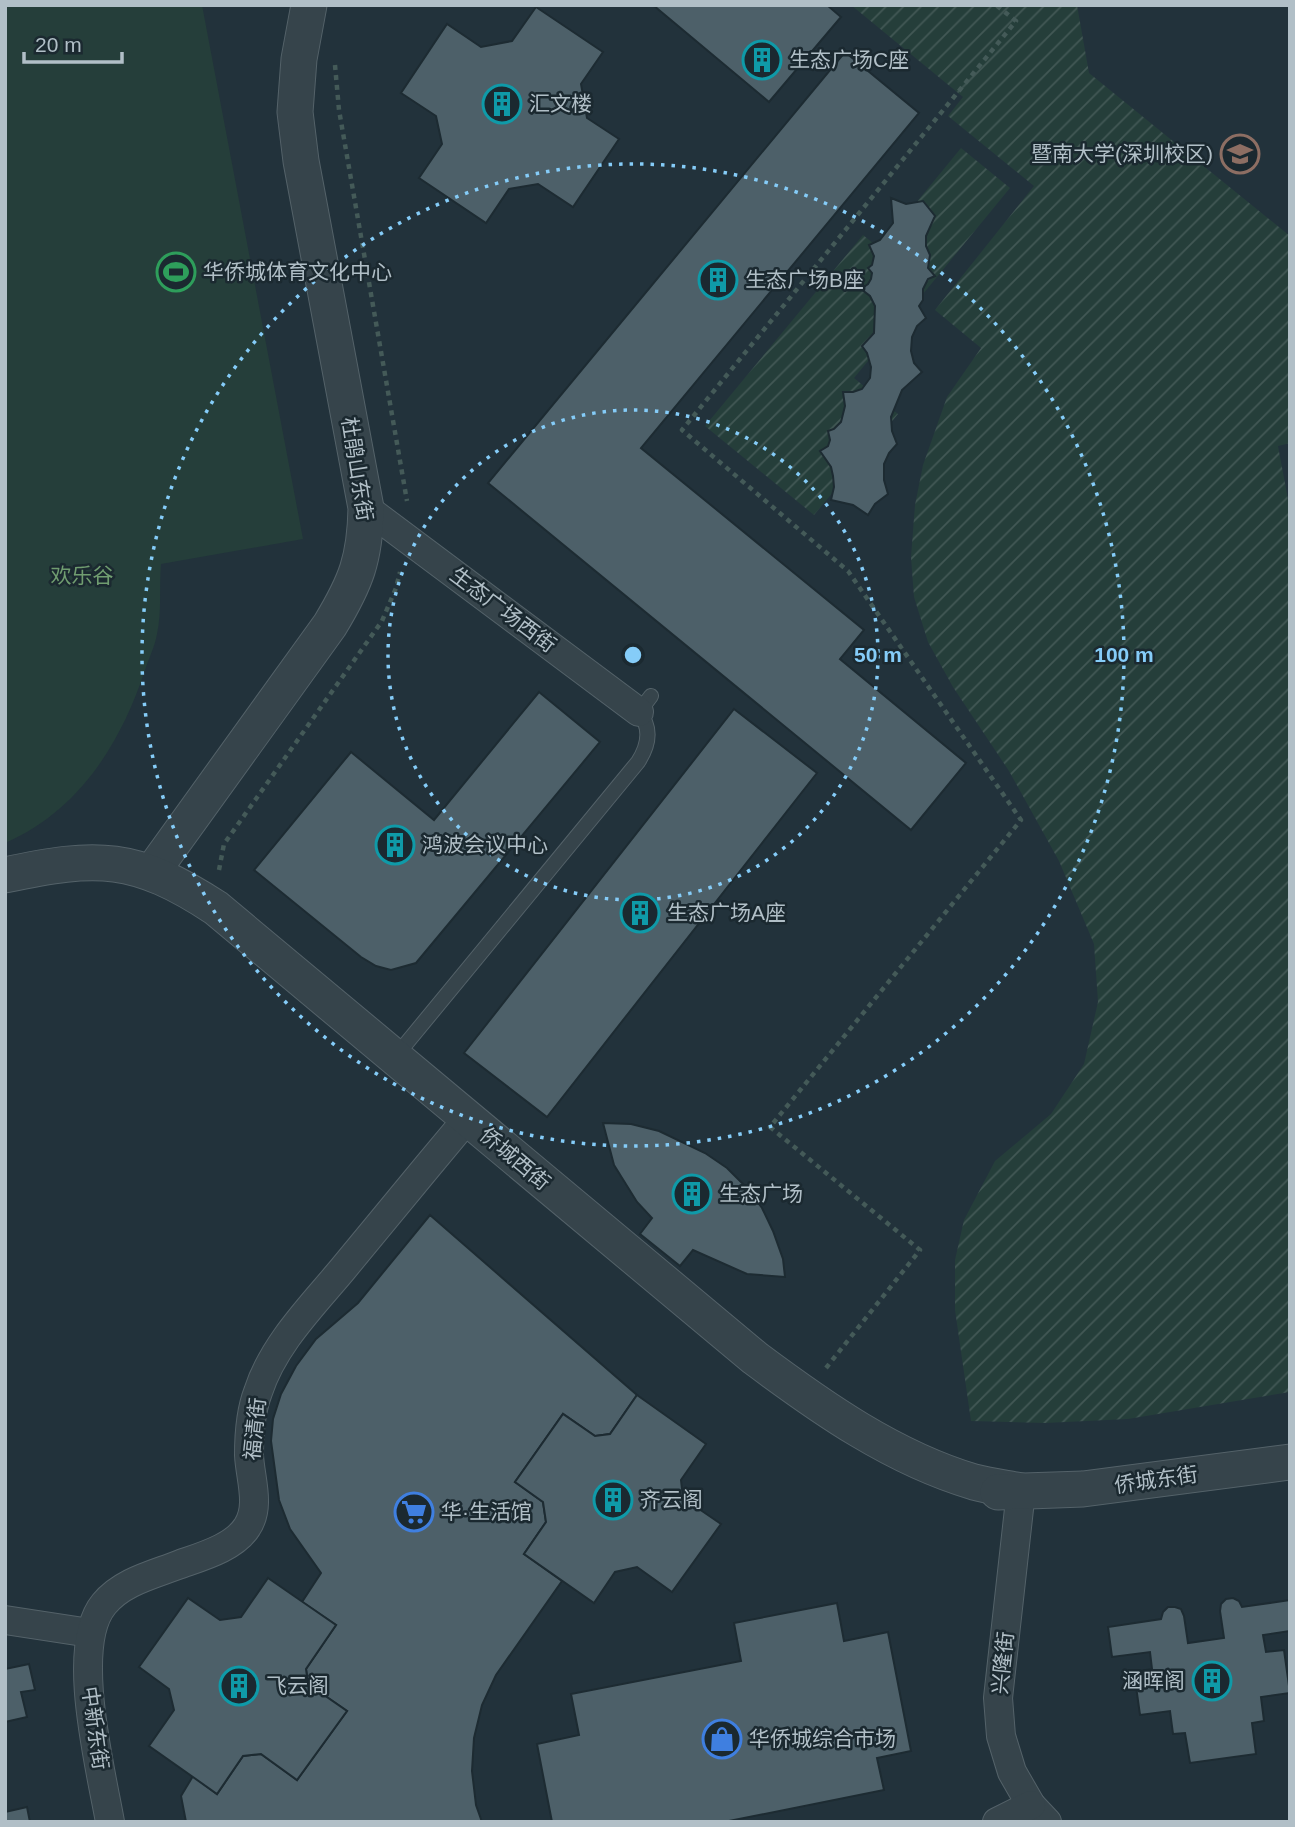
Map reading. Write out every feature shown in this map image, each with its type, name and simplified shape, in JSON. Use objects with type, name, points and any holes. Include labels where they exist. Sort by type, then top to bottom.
[{"type":"street","name":"杜鹃山东街","points":[[152,872],[330,625],[352,588],[361,562],[366,534],[366,508],[301,160],[295,112],[299,59],[309,5]]},
{"type":"street","name":"生态广场西街","points":[[366,508],[645,704]]},
{"type":"street","name":"侨城西街","points":[[5,875],[60,863],[88,861],[113,863],[152,872],[182,887],[216,908],[755,1358],[850,1425],[909,1456],[976,1483],[1021,1491]]},
{"type":"street","name":"福清街","points":[[90,1633],[103,1605],[125,1585],[233,1542],[247,1527],[254,1506],[249,1453],[252,1423],[257,1392],[274,1358],[299,1322],[467,1119]]},
{"type":"street","name":"侨城东街","points":[[1021,1491],[1083,1489],[1290,1462]]},
{"type":"street","name":"兴隆街","points":[[1021,1491],[998,1698],[1001,1736],[1012,1772],[1039,1813]]},
{"type":"street","points":[[5,1620],[90,1633]]},
{"type":"street","name":"中新东街","points":[[90,1633],[88,1674],[91,1717],[110,1822]]},
{"type":"street","points":[[996,1822],[1039,1813]]},
{"type":"lane","points":[[405,1045],[638,762],[649,736],[645,704]]},
{"type":"path","points":[[820,1374],[920,1250],[770,1127],[1021,820],[848,571],[682,430],[1016,21],[996,5]]},
{"type":"path","points":[[219,872],[224,844],[382,621],[397,588],[407,538],[405,479],[339,110],[335,60]]},
{"type":"green space","name":"欢乐谷","points":[[5,5],[202,5],[303,539],[161,564],[159,626],[155,643],[135,697],[110,748],[94,772],[55,813],[5,843]]},
{"type":"green space","points":[[851,5],[1077,5],[1089,73],[1290,236],[1290,443],[1278,446],[1290,510],[1290,1392],[1128,1419],[1045,1423],[971,1421],[955,1310],[955,1260],[964,1220],[995,1161],[1051,1114],[1084,1064],[1098,1002],[1094,944],[1059,861],[1009,771],[953,687],[928,642],[914,597],[911,557],[915,505],[923,465],[947,397],[981,348],[935,310],[1034,186],[948,116],[963,97]]},
{"type":"green space","points":[[961,148],[1010,188],[854,378],[898,414],[814,515],[705,426],[863,235],[879,248]]},
{"type":"building","name":"生态广场C座","points":[[653,5],[827,5],[841,17],[769,102]]},
{"type":"building","name":"汇文楼","points":[[536,7],[603,52],[581,84],[587,118],[619,139],[573,207],[538,184],[509,189],[486,223],[419,178],[442,144],[436,116],[401,93],[447,24],[481,47],[512,41]]},
{"type":"building","name":"生态广场B座","points":[[845,52],[919,113],[641,448],[864,630],[840,659],[966,763],[911,830],[488,483]]},
{"type":"building","points":[[891,198],[906,204],[923,201],[935,216],[926,236],[926,246],[930,255],[928,268],[935,276],[928,279],[923,289],[923,300],[919,306],[926,318],[917,326],[912,337],[914,363],[922,372],[902,390],[891,417],[897,444],[884,464],[884,480],[888,494],[875,504],[868,515],[853,505],[831,500],[834,487],[831,467],[820,451],[828,446],[828,431],[841,422],[845,406],[843,392],[862,389],[870,378],[871,367],[862,346],[874,333],[875,306],[870,296],[861,289],[871,279],[872,273],[868,268],[872,265],[874,256],[869,245],[880,240],[893,223]]},
{"type":"building","name":"鸿波会议中心","points":[[539,692],[600,742],[416,963],[391,970],[376,966],[361,957],[254,870],[351,752],[434,820]]},
{"type":"building","name":"生态广场A座","points":[[734,709],[817,773],[547,1117],[464,1053]]},
{"type":"building","name":"生态广场","points":[[603,1123],[631,1124],[659,1131],[705,1153],[727,1168],[762,1208],[783,1259],[785,1277],[747,1274],[693,1250],[680,1266],[640,1234],[652,1218],[637,1202],[614,1165]]},
{"type":"building","name":"华·生活馆","points":[[430,1215],[637,1395],[610,1434],[595,1436],[563,1414],[515,1482],[543,1502],[546,1522],[524,1554],[562,1581],[496,1675],[482,1705],[474,1738],[472,1771],[476,1805],[482,1822],[186,1822],[181,1796],[193,1776],[217,1794],[243,1756],[261,1754],[297,1780],[347,1711],[308,1684],[306,1669],[336,1625],[302,1602],[321,1573],[290,1529],[279,1500],[271,1441],[273,1419],[281,1394],[296,1366],[316,1339],[358,1303]]},
{"type":"building","name":"齐云阁","points":[[637,1395],[706,1444],[681,1480],[683,1498],[721,1524],[672,1592],[637,1567],[615,1572],[594,1603],[524,1554],[546,1522],[543,1502],[515,1482],[563,1414],[595,1436],[610,1434]]},
{"type":"building","name":"飞云阁","points":[[268,1578],[336,1625],[306,1669],[308,1684],[347,1711],[297,1780],[261,1754],[243,1756],[217,1794],[149,1746],[174,1710],[169,1689],[139,1667],[188,1598],[220,1620],[241,1617]]},
{"type":"building","name":"涵晖阁","points":[[1226,1599],[1239,1601],[1242,1607],[1290,1600],[1290,1631],[1263,1635],[1266,1652],[1284,1650],[1290,1693],[1261,1697],[1264,1721],[1252,1723],[1256,1754],[1190,1763],[1185,1733],[1173,1734],[1170,1711],[1140,1715],[1134,1672],[1152,1669],[1150,1652],[1112,1657],[1108,1627],[1161,1619],[1168,1607],[1175,1607],[1181,1609],[1184,1616],[1188,1643],[1224,1638],[1221,1604]]},
{"type":"building","points":[[837,1603],[844,1641],[888,1632],[911,1751],[877,1758],[884,1790],[724,1822],[552,1822],[537,1744],[579,1735],[571,1694],[741,1661],[734,1623]]},
{"type":"building","points":[[29,1664],[35,1690],[21,1692],[27,1717],[5,1722],[5,1669]]},
{"type":"building","points":[[27,1807],[30,1822],[5,1822],[5,1812]]},
{"type":"place","name":"生态广场C座","points":[[762,60]]},
{"type":"place","name":"汇文楼","points":[[502,104]]},
{"type":"place","name":"暨南大学(深圳校区)","points":[[1240,154]]},
{"type":"place","name":"华侨城体育文化中心","points":[[176,272]]},
{"type":"place","name":"生态广场B座","points":[[718,280]]},
{"type":"place","name":"鸿波会议中心","points":[[395,845]]},
{"type":"place","name":"生态广场A座","points":[[640,913]]},
{"type":"place","name":"生态广场","points":[[692,1194]]},
{"type":"place","name":"齐云阁","points":[[613,1500]]},
{"type":"place","name":"华·生活馆","points":[[414,1512]]},
{"type":"place","name":"涵晖阁","points":[[1212,1681]]},
{"type":"place","name":"飞云阁","points":[[239,1686]]},
{"type":"place","name":"华侨城综合市场","points":[[722,1739]]}]
